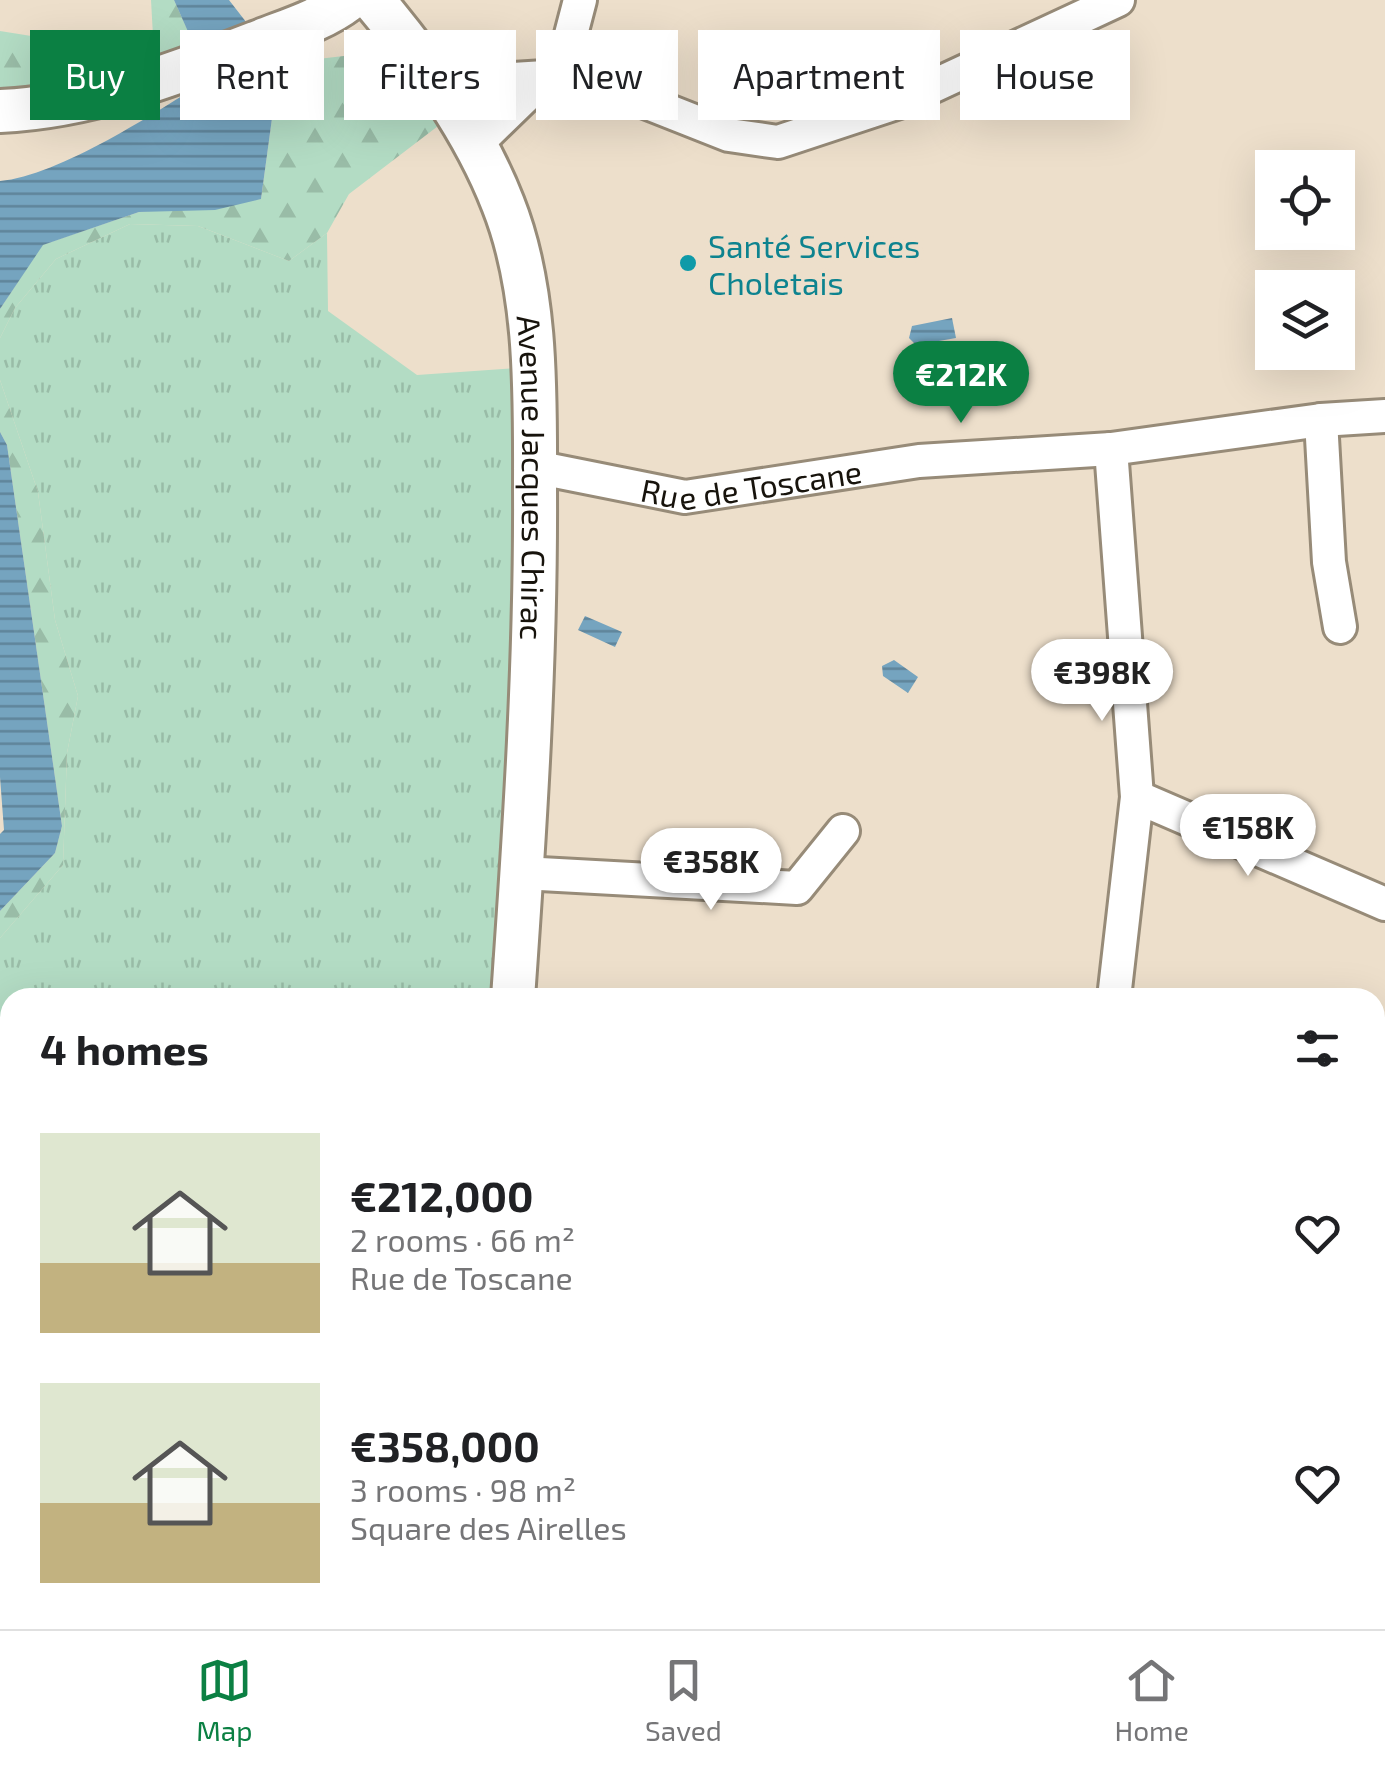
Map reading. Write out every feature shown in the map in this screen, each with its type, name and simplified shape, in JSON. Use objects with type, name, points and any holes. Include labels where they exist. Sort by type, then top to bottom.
[{"type":"street","points":[[0,111],[28,110],[134,88],[280,33],[348,0]]},
{"type":"street","name":"Avenue Jacques Chirac","points":[[373,0],[396,30]]},
{"type":"street","points":[[569,30],[580,0]]},
{"type":"street","points":[[678,117],[729,135],[778,142],[899,102],[1118,0]]},
{"type":"street","points":[[474,146],[536,89]]},
{"type":"street","name":"Avenue Jacques Chirac","points":[[460,120],[504,206],[516,251],[536,399],[536,601],[513,988]]},
{"type":"street","name":"Rue de Toscane","points":[[535,467],[635,491],[685,498],[919,461],[1111,450],[1321,420],[1385,416]]},
{"type":"street","points":[[1321,420],[1329,562],[1340,627]]},
{"type":"street","points":[[1111,450],[1137,797],[1115,988]]},
{"type":"street","points":[[1137,797],[1385,904]]},
{"type":"street","points":[[522,873],[797,888],[843,831]]},
{"type":"green space","points":[[151,0],[174,0],[188,30],[180,30],[180,57],[160,62],[160,30],[153,30]]},
{"type":"green space","points":[[0,31],[30,36],[30,95],[0,102]]},
{"type":"green space","points":[[344,56],[344,120],[442,123],[349,194],[327,233],[289,261],[198,226],[130,224],[56,259],[15,308],[0,338],[0,309],[42,245],[139,212],[261,199],[272,120],[324,120],[324,58]]},
{"type":"green space","points":[[130,224],[198,226],[289,261],[327,233],[328,311],[417,375],[516,368],[522,405],[495,988],[0,988],[0,938],[63,865],[67,753],[78,696],[55,620],[38,492],[0,380],[0,338],[15,308],[56,259]]},
{"type":"green space","points":[[0,380],[38,492],[55,620],[78,696],[67,753],[63,865],[0,938],[0,911],[55,853],[62,826],[7,445],[0,432]]},
{"type":"water","points":[[174,0],[229,0],[252,30],[187,30]]},
{"type":"water","points":[[180,97],[180,120],[272,120],[261,199],[215,210],[139,212],[43,245],[0,309],[0,181],[79,155],[142,120],[160,120],[160,109]]},
{"type":"water","points":[[952,318],[956,338],[916,345],[909,338],[912,326]]},
{"type":"water","points":[[0,432],[7,445],[62,826],[55,853],[0,911],[0,834],[4,830],[0,777]]},
{"type":"water","points":[[585,616],[622,632],[615,647],[578,630]]},
{"type":"water","points":[[894,660],[918,677],[908,693],[883,676],[882,666]]},
{"type":"place","name":"Santé Services Choletais","points":[[688,263]]}]
